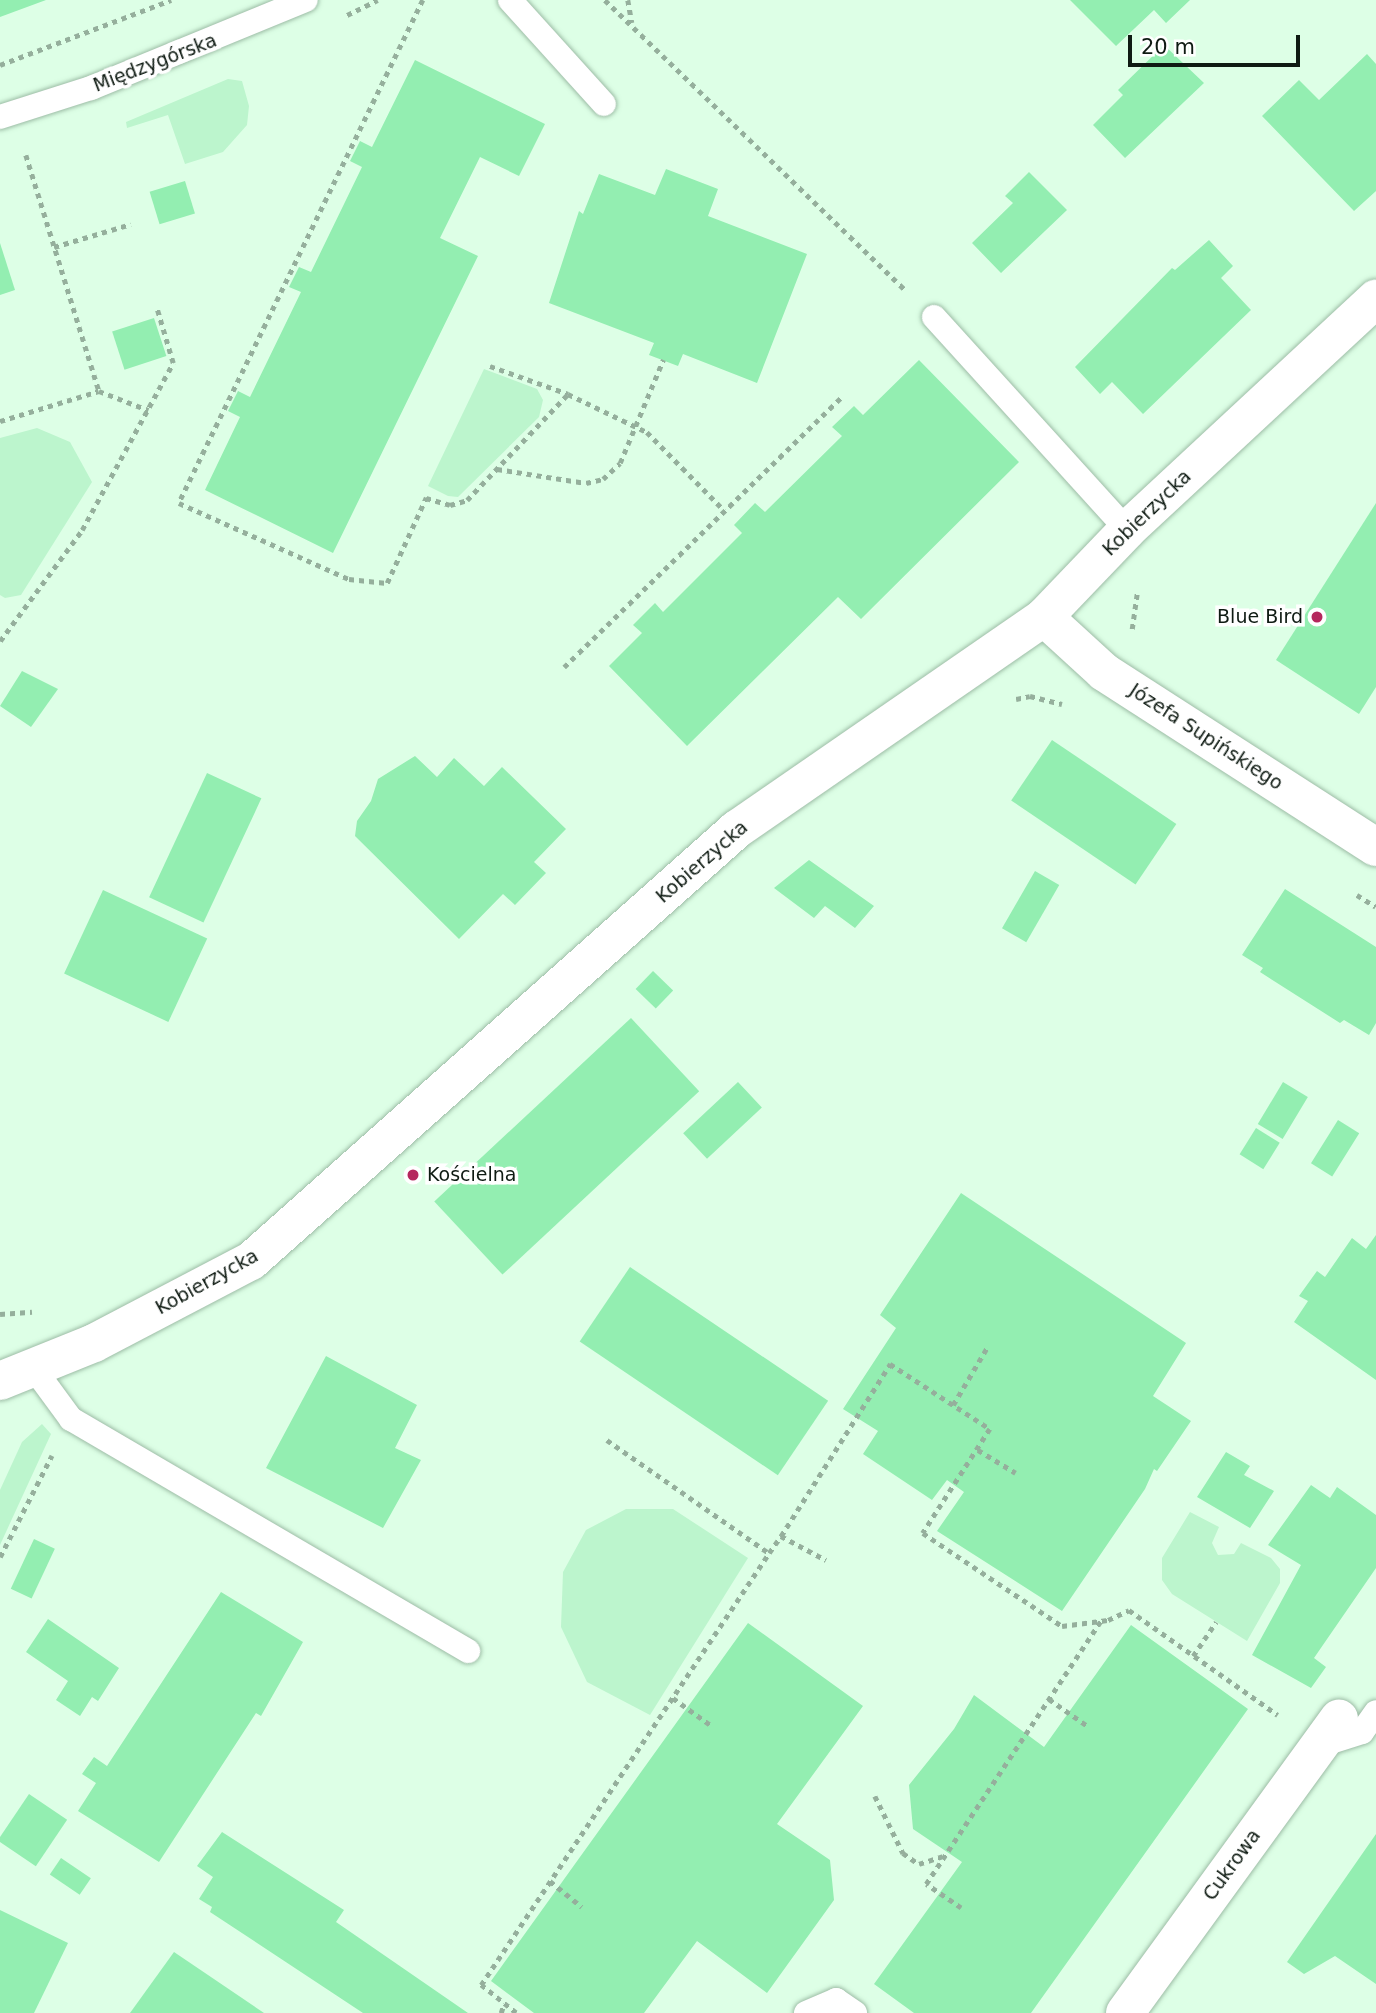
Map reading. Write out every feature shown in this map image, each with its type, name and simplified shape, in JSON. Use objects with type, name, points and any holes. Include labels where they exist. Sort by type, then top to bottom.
[{"type":"street","name":"Kobierzycka","points":[[17,1375],[251,1261],[737,829],[1044,617],[1127,530],[1376,299]]},
{"type":"street","name":"Józefa Supińskiego","points":[[1044,617],[1104,672],[1376,847]]},
{"type":"street","name":"Cukrowa","points":[[1125,2013],[1330,1731]]},
{"type":"lane","name":"Międzygórska","points":[[6,115],[91,88],[306,0]]},
{"type":"lane","points":[[510,0],[604,104]]},
{"type":"lane","points":[[934,317],[1127,530]]},
{"type":"lane","points":[[17,1375],[71,1419],[468,1651]]},
{"type":"lane","points":[[1330,1731],[1362,1732],[1376,1712]]},
{"type":"lane","points":[[806,2013],[836,2000],[855,2013]]},
{"type":"path","points":[[0,65],[171,0]]},
{"type":"path","points":[[423,0],[179,503],[349,579],[387,583],[426,498],[450,505],[467,500],[568,394]]},
{"type":"path","points":[[605,0],[934,317]]},
{"type":"path","points":[[628,0],[632,26]]},
{"type":"path","points":[[6,115],[54,247],[99,391]]},
{"type":"path","points":[[54,247],[131,224]]},
{"type":"path","points":[[0,641],[82,530],[173,363],[157,309]]},
{"type":"path","points":[[497,469],[586,483],[603,479],[621,463],[638,428],[663,360]]},
{"type":"path","points":[[490,366],[568,394],[647,432],[724,510]]},
{"type":"path","points":[[0,421],[99,391],[148,410]]},
{"type":"path","points":[[564,667],[841,398]]},
{"type":"path","points":[[1009,700],[1030,696],[1066,705]]},
{"type":"path","points":[[1353,892],[1376,907]]},
{"type":"path","points":[[0,1314],[36,1311]]},
{"type":"path","points":[[953,1405],[988,1346]]},
{"type":"path","points":[[516,2013],[481,1985],[781,1536],[890,1364],[990,1429],[923,1533],[1062,1626],[1101,1621],[1129,1610],[1193,1656],[1330,1731]]},
{"type":"path","points":[[0,1557],[71,1419]]},
{"type":"path","points":[[607,1440],[769,1553]]},
{"type":"path","points":[[978,1450],[1016,1473]]},
{"type":"path","points":[[781,1536],[826,1560]]},
{"type":"path","points":[[961,1908],[926,1884],[1101,1621]]},
{"type":"path","points":[[1193,1656],[1216,1622]]},
{"type":"path","points":[[673,1698],[712,1726]]},
{"type":"path","points":[[1049,1699],[1089,1727]]},
{"type":"path","points":[[875,1796],[902,1853],[919,1864],[944,1855]]},
{"type":"path","points":[[550,1881],[582,1907]]},
{"type":"path","points":[[501,2013],[504,2003]]},
{"type":"green space","points":[[228,79],[242,81],[249,106],[247,125],[223,152],[185,164],[168,115],[127,128],[126,122]]},
{"type":"green space","points":[[484,369],[537,389],[543,400],[539,417],[458,497],[448,496],[428,486]]},
{"type":"green space","points":[[37,428],[70,442],[92,482],[21,595],[5,598],[0,595],[0,438]]},
{"type":"green space","points":[[42,1424],[51,1434],[0,1545],[0,1490],[22,1442]]},
{"type":"green space","points":[[626,1509],[673,1509],[748,1558],[650,1715],[587,1682],[561,1627],[563,1572],[586,1530]]},
{"type":"green space","points":[[1190,1512],[1219,1527],[1212,1543],[1218,1555],[1234,1554],[1241,1543],[1271,1558],[1280,1569],[1280,1583],[1247,1641],[1172,1594],[1162,1580],[1162,1558]]},
{"type":"building","points":[[0,0],[46,0],[0,17]]},
{"type":"building","points":[[1070,0],[1190,0],[1166,23],[1154,10],[1116,46]]},
{"type":"building","points":[[1164,45],[1204,83],[1125,158],[1093,125],[1123,95],[1118,90]]},
{"type":"building","points":[[1367,54],[1376,64],[1376,191],[1354,211],[1262,116],[1299,80],[1319,100]]},
{"type":"building","points":[[415,60],[545,124],[519,176],[480,157],[440,238],[478,256],[333,553],[205,490],[240,417],[228,411],[238,391],[250,397],[301,292],[289,287],[299,267],[311,272],[362,167],[350,161],[360,141],[372,147]]},
{"type":"building","points":[[666,169],[718,189],[708,216],[807,254],[757,383],[683,354],[678,366],[649,355],[654,343],[549,303],[579,211],[583,214],[599,174],[655,195]]},
{"type":"building","points":[[1029,172],[1067,210],[1001,273],[972,243],[1013,203],[1005,196]]},
{"type":"building","points":[[185,181],[195,214],[160,224],[150,192]]},
{"type":"building","points":[[1209,240],[1233,266],[1221,278],[1251,310],[1143,414],[1112,382],[1100,394],[1075,367],[1172,268],[1175,270]]},
{"type":"building","points":[[0,243],[15,290],[0,295]]},
{"type":"building","points":[[154,318],[166,356],[125,370],[112,332]]},
{"type":"building","points":[[919,360],[1019,462],[861,619],[838,597],[687,746],[609,666],[642,633],[633,625],[655,603],[663,612],[742,533],[734,525],[755,503],[765,512],[842,436],[832,427],[854,406],[863,415]]},
{"type":"building","points":[[1376,503],[1376,687],[1359,714],[1276,660]]},
{"type":"building","points":[[22,671],[58,689],[31,727],[0,706]]},
{"type":"building","points":[[1052,740],[1176,824],[1136,884],[1011,801]]},
{"type":"building","points":[[415,756],[437,777],[454,758],[484,786],[502,767],[566,829],[534,862],[546,873],[515,905],[503,894],[459,939],[355,836],[357,821],[371,801],[378,779]]},
{"type":"building","points":[[207,773],[261,798],[203,923],[149,897]]},
{"type":"building","points":[[809,860],[874,906],[855,928],[825,906],[814,918],[774,888]]},
{"type":"building","points":[[1035,871],[1059,885],[1026,942],[1002,928]]},
{"type":"building","points":[[1285,889],[1376,947],[1376,1023],[1369,1035],[1344,1020],[1340,1023],[1260,972],[1263,968],[1242,955]]},
{"type":"building","points":[[103,890],[207,939],[168,1022],[64,973]]},
{"type":"building","points":[[653,971],[673,990],[656,1008],[636,989]]},
{"type":"building","points":[[631,1018],[699,1091],[502,1275],[434,1201]]},
{"type":"building","points":[[738,1082],[762,1108],[707,1159],[683,1133]]},
{"type":"building","points":[[1283,1082],[1308,1097],[1283,1139],[1258,1124]]},
{"type":"building","points":[[1338,1120],[1359,1133],[1332,1176],[1311,1163]]},
{"type":"building","points":[[1256,1128],[1280,1143],[1263,1169],[1240,1154]]},
{"type":"building","points":[[961,1193],[1186,1343],[1153,1396],[1191,1421],[1157,1471],[1154,1469],[1145,1489],[1062,1611],[937,1531],[964,1492],[947,1480],[932,1500],[863,1454],[878,1431],[843,1409],[896,1328],[880,1315]]},
{"type":"building","points":[[1376,1235],[1376,1380],[1294,1322],[1308,1301],[1299,1296],[1317,1271],[1325,1277],[1352,1238],[1366,1249]]},
{"type":"building","points":[[630,1267],[828,1401],[778,1475],[580,1342]]},
{"type":"building","points":[[326,1356],[417,1405],[395,1448],[421,1460],[383,1528],[266,1468]]},
{"type":"building","points":[[1226,1452],[1250,1466],[1244,1475],[1274,1491],[1250,1528],[1197,1497]]},
{"type":"building","points":[[1311,1485],[1330,1498],[1337,1487],[1376,1515],[1376,1568],[1314,1658],[1326,1667],[1311,1688],[1252,1655],[1301,1565],[1268,1545]]},
{"type":"building","points":[[34,1539],[55,1549],[32,1599],[11,1589]]},
{"type":"building","points":[[221,1592],[303,1642],[261,1716],[256,1713],[159,1862],[78,1811],[96,1783],[82,1774],[94,1757],[107,1766]]},
{"type":"building","points":[[48,1619],[119,1668],[98,1701],[92,1697],[80,1716],[56,1700],[68,1681],[26,1652]]},
{"type":"building","points":[[748,1623],[863,1706],[777,1824],[830,1860],[834,1900],[767,1993],[697,1941],[644,2013],[534,2013],[491,1981]]},
{"type":"building","points":[[1131,1625],[1248,1709],[1031,2013],[914,2013],[874,1984],[962,1862],[913,1829],[909,1785],[954,1729],[974,1695],[1044,1747]]},
{"type":"building","points":[[29,1794],[67,1820],[36,1866],[0,1842],[0,1837]]},
{"type":"building","points":[[222,1832],[344,1910],[336,1922],[468,2013],[363,2013],[210,1912],[212,1907],[199,1899],[213,1877],[197,1866]]},
{"type":"building","points":[[1376,1834],[1376,1984],[1335,1956],[1304,1974],[1287,1962]]},
{"type":"building","points":[[61,1858],[91,1878],[80,1895],[50,1875]]},
{"type":"building","points":[[0,1910],[68,1943],[34,2013],[0,2013]]},
{"type":"building","points":[[174,1952],[208,1975],[264,2013],[130,2013]]},
{"type":"place","name":"Blue Bird","points":[[1317,617]]},
{"type":"place","name":"Kościelna","points":[[413,1175]]}]
